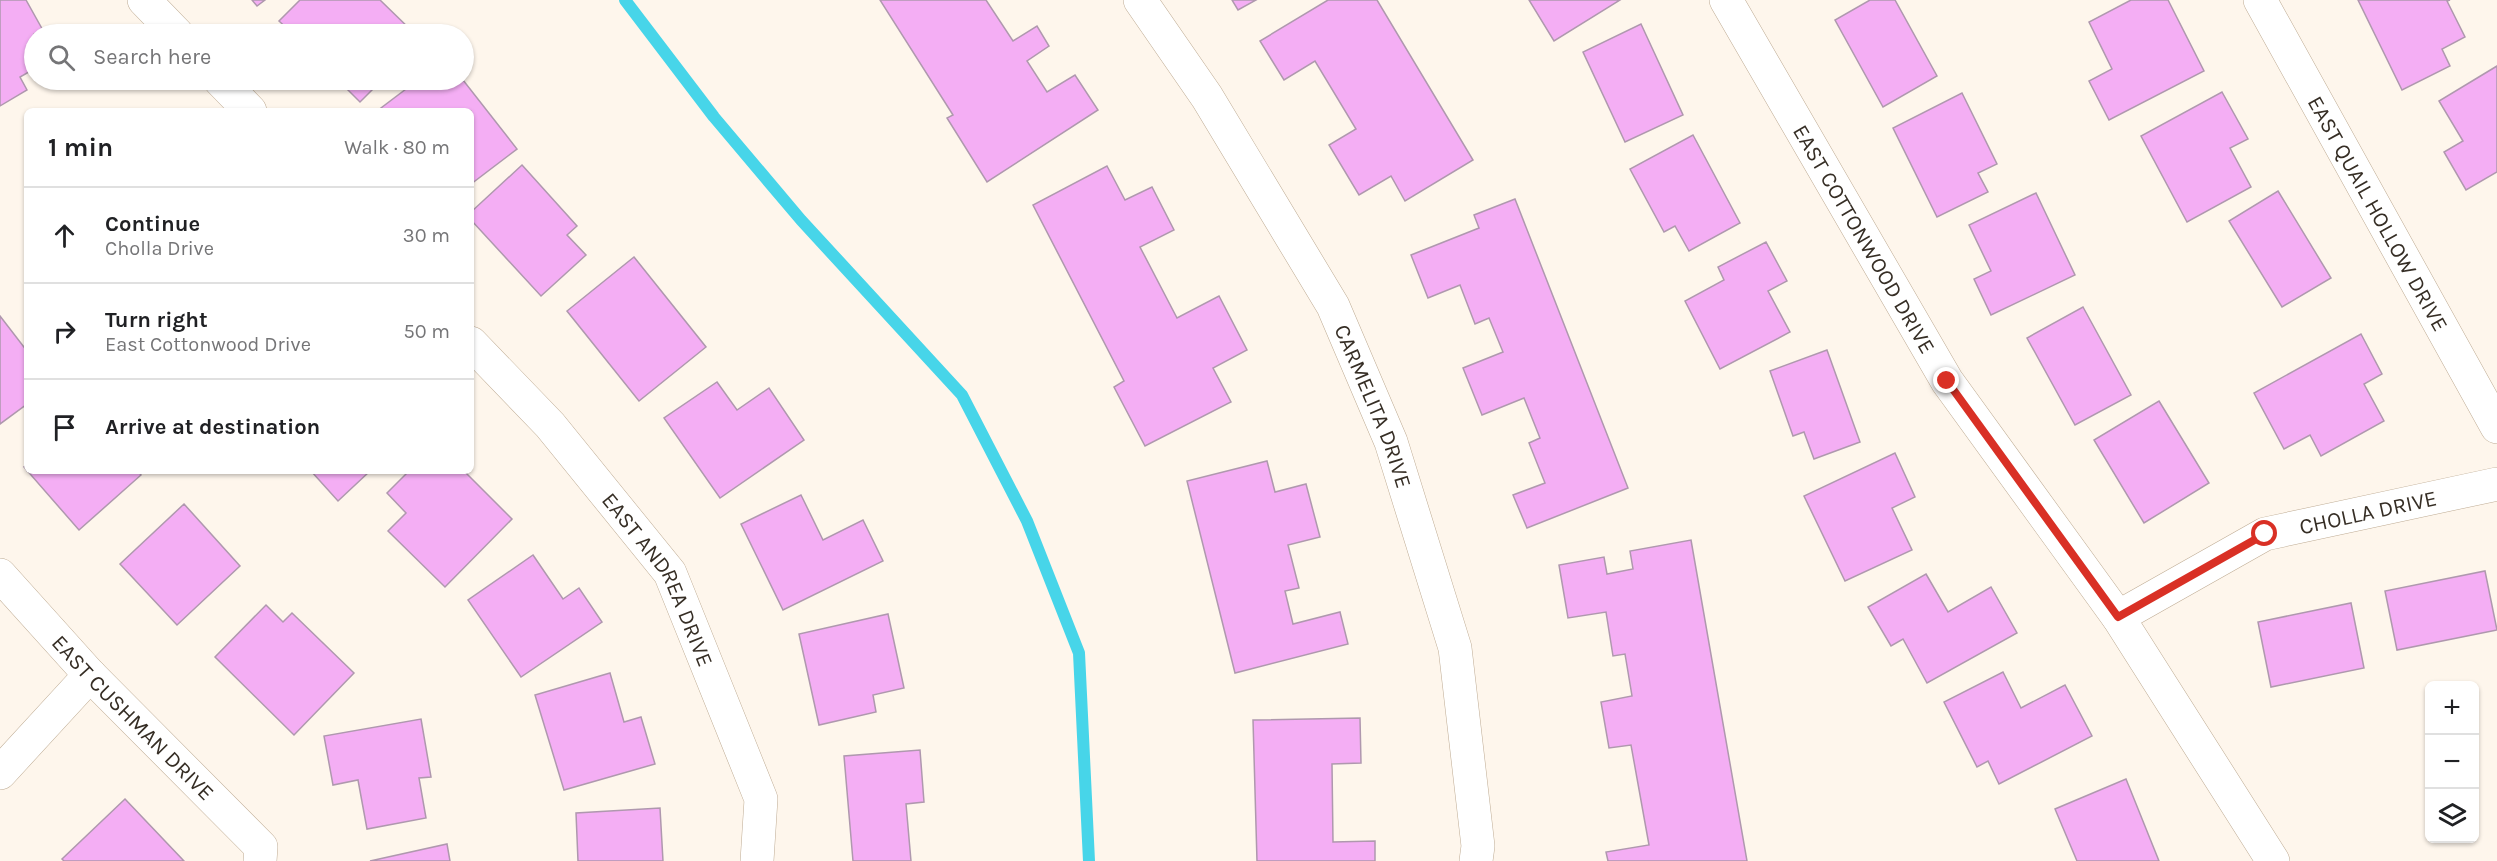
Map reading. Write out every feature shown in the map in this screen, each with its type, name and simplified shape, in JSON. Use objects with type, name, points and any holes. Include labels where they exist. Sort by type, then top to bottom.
[{"type":"street","points":[[144,0],[167,24]]},
{"type":"street","name":"CARMELITA DRIVE","points":[[1140,0],[1207,97],[1333,306],[1391,442],[1455,648],[1478,846],[1476,861]]},
{"type":"street","name":"EAST COTTONWOOD DRIVE","points":[[1726,0],[1947,381],[2118,617],[2273,861]]},
{"type":"street","name":"EAST QUAIL HOLLOW DRIVE","points":[[2260,0],[2497,427]]},
{"type":"street","points":[[230,90],[247,108]]},
{"type":"street","name":"EAST ANDREA DRIVE","points":[[474,346],[550,425],[670,573],[761,799],[757,861]]},
{"type":"street","name":"CHOLLA DRIVE","points":[[2118,617],[2265,534],[2497,484]]},
{"type":"street","name":"EAST CUSHMAN DRIVE","points":[[0,575],[90,675],[261,847],[260,861]]},
{"type":"street","points":[[0,773],[90,675]]},
{"type":"building","points":[[0,0],[26,0],[39,24],[24,24],[24,75],[20,77],[24,90],[27,90],[0,106]]},
{"type":"building","points":[[252,0],[265,0],[257,6]]},
{"type":"building","points":[[300,0],[380,0],[405,24],[282,24],[279,21]]},
{"type":"building","points":[[880,0],[986,0],[1013,41],[1037,26],[1049,46],[1027,61],[1047,92],[1075,75],[1098,110],[987,182],[947,118],[953,115]]},
{"type":"building","points":[[1232,0],[1256,0],[1238,10]]},
{"type":"building","points":[[1328,0],[1377,0],[1473,160],[1405,201],[1391,176],[1359,195],[1329,145],[1356,129],[1315,61],[1284,80],[1260,41]]},
{"type":"building","points":[[1529,0],[1620,0],[1554,41]]},
{"type":"building","points":[[1870,0],[1895,0],[1937,76],[1883,107],[1835,20]]},
{"type":"building","points":[[2131,0],[2168,0],[2204,71],[2109,120],[2089,81],[2112,69],[2089,22]]},
{"type":"building","points":[[2358,0],[2450,0],[2447,1],[2465,37],[2442,49],[2450,66],[2402,90]]},
{"type":"building","points":[[1641,24],[1683,115],[1625,142],[1583,52]]},
{"type":"building","points":[[2497,66],[2497,172],[2466,190],[2444,152],[2463,141],[2439,101]]},
{"type":"building","points":[[348,90],[372,90],[360,102]]},
{"type":"building","points":[[405,90],[471,90],[517,149],[474,182],[474,108],[381,108]]},
{"type":"building","points":[[2222,92],[2248,139],[2230,148],[2251,187],[2187,222],[2141,136]]},
{"type":"building","points":[[1962,93],[1997,164],[1978,173],[1988,192],[1937,217],[1893,128]]},
{"type":"building","points":[[1693,135],[1740,223],[1689,251],[1675,226],[1664,232],[1630,169]]},
{"type":"building","points":[[522,165],[577,226],[567,235],[586,255],[541,296],[474,223],[474,209]]},
{"type":"building","points":[[1107,166],[1125,200],[1152,187],[1174,230],[1140,247],[1177,318],[1219,296],[1247,350],[1213,368],[1231,402],[1145,446],[1114,387],[1124,381],[1033,205]]},
{"type":"building","points":[[2278,191],[2331,278],[2282,307],[2229,221]]},
{"type":"building","points":[[2036,193],[2075,275],[1991,315],[1974,279],[1991,271],[1969,225]]},
{"type":"building","points":[[1515,199],[1628,488],[1527,528],[1513,495],[1545,483],[1529,443],[1540,438],[1524,398],[1482,415],[1463,368],[1503,352],[1489,318],[1475,324],[1460,285],[1428,298],[1411,255],[1479,228],[1474,215]]},
{"type":"building","points":[[1766,242],[1787,281],[1768,291],[1790,332],[1720,369],[1685,301],[1724,280],[1718,267]]},
{"type":"building","points":[[634,257],[706,347],[639,401],[567,311]]},
{"type":"building","points":[[2083,307],[2131,395],[2075,425],[2027,338]]},
{"type":"building","points":[[0,316],[24,347],[24,406],[0,424]]},
{"type":"building","points":[[2361,334],[2382,374],[2364,384],[2384,421],[2321,456],[2310,435],[2284,449],[2254,393]]},
{"type":"building","points":[[1827,350],[1860,442],[1814,459],[1804,432],[1793,436],[1770,371]]},
{"type":"building","points":[[717,382],[737,410],[769,388],[804,440],[720,498],[664,418]]},
{"type":"building","points":[[2159,401],[2209,483],[2144,523],[2094,440]]},
{"type":"building","points":[[1895,453],[1915,497],[1892,508],[1912,550],[1845,581],[1804,496]]},
{"type":"building","points":[[1267,461],[1275,492],[1306,484],[1320,537],[1288,545],[1299,588],[1285,591],[1293,624],[1340,612],[1348,644],[1235,673],[1187,481]]},
{"type":"building","points":[[30,474],[140,474],[141,475],[79,530]]},
{"type":"building","points":[[314,474],[367,474],[338,501]]},
{"type":"building","points":[[406,474],[467,474],[512,519],[445,587],[388,531],[406,513],[387,493]]},
{"type":"building","points":[[801,495],[823,540],[863,520],[883,561],[783,610],[741,524]]},
{"type":"building","points":[[184,504],[240,566],[177,625],[120,564]]},
{"type":"building","points":[[1691,540],[1747,861],[1608,861],[1606,852],[1649,845],[1631,745],[1609,748],[1601,702],[1632,696],[1625,654],[1613,656],[1606,612],[1568,618],[1559,565],[1604,557],[1607,574],[1633,569],[1630,551]]},
{"type":"building","points":[[533,555],[563,599],[579,588],[602,622],[521,677],[468,600]]},
{"type":"building","points":[[2485,571],[2497,630],[2397,650],[2385,591]]},
{"type":"building","points":[[1926,574],[1948,612],[1991,587],[2017,633],[1927,683],[1903,639],[1891,646],[1868,607]]},
{"type":"building","points":[[2351,603],[2364,668],[2271,687],[2258,622]]},
{"type":"building","points":[[266,605],[283,622],[292,613],[354,673],[294,735],[215,657]]},
{"type":"building","points":[[888,614],[904,688],[873,695],[876,712],[819,725],[799,634]]},
{"type":"building","points":[[2003,672],[2021,708],[2065,685],[2092,736],[1999,784],[1988,761],[1977,767],[1944,702]]},
{"type":"building","points":[[610,673],[624,722],[641,717],[655,764],[564,790],[535,695]]},
{"type":"building","points":[[1360,718],[1361,763],[1332,764],[1333,842],[1375,841],[1375,861],[1257,861],[1253,720]]},
{"type":"building","points":[[421,719],[431,777],[419,778],[426,818],[367,829],[358,780],[333,785],[324,736]]},
{"type":"building","points":[[920,750],[924,802],[906,804],[911,861],[853,861],[844,756]]},
{"type":"building","points":[[2126,779],[2159,861],[2077,861],[2055,809]]},
{"type":"building","points":[[125,799],[184,861],[64,861],[62,859]]},
{"type":"building","points":[[660,808],[663,861],[578,861],[576,813]]},
{"type":"building","points":[[447,844],[450,861],[370,861]]},
{"type":"waterway","points":[[625,0],[714,117],[801,220],[962,395],[1027,521],[1079,653],[1089,861]]},
{"type":"route","points":[[1947,381],[2118,617],[2265,534]]}]
